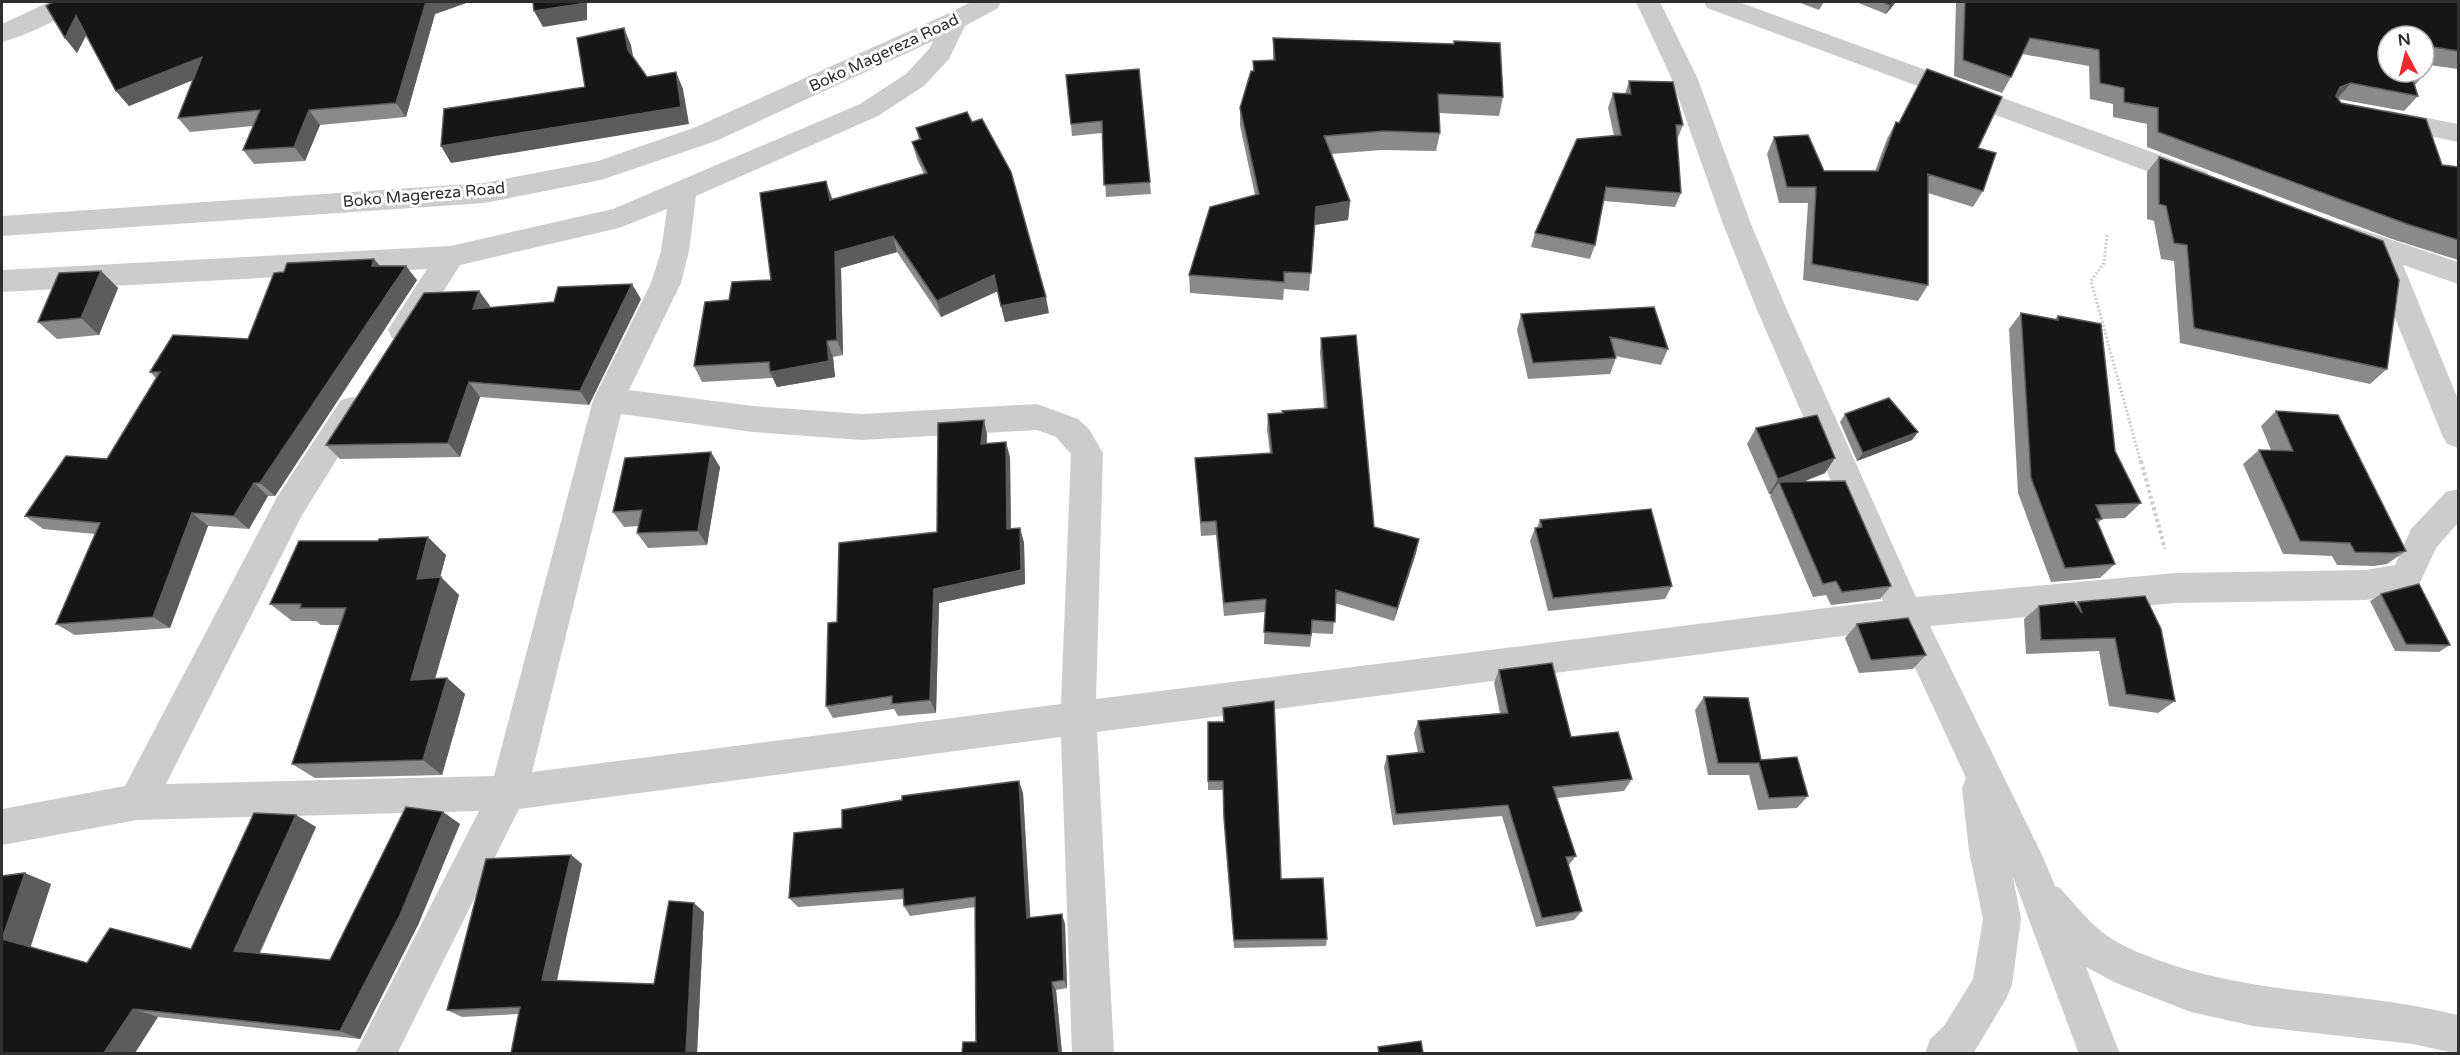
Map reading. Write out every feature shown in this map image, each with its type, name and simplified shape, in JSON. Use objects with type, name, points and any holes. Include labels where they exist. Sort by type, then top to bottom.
[{"type":"street","points":[[2,34],[67,2]]},
{"type":"street","name":"Boko Magereza Road","points":[[2,226],[484,193],[601,170],[706,134],[954,21],[989,2]]},
{"type":"street","points":[[1648,2],[1684,77],[1737,224],[1772,310],[1906,613],[2029,870],[2100,1053]]},
{"type":"street","points":[[1716,2],[2224,189]]},
{"type":"street","points":[[2,281],[450,257],[619,218],[869,110],[915,80],[940,53],[954,21]]},
{"type":"street","points":[[2359,114],[2458,133]]},
{"type":"street","points":[[375,1053],[508,793],[609,400],[666,283],[675,251],[683,192]]},
{"type":"street","points":[[2325,227],[2458,273]]},
{"type":"street","points":[[2381,248],[2458,435]]},
{"type":"street","points":[[385,357],[450,257]]},
{"type":"street","points":[[137,802],[289,507],[366,387]]},
{"type":"street","points":[[609,400],[753,419],[862,427],[1037,417],[1055,420],[1070,428],[1080,439],[1087,453],[1078,718],[1093,1053]]},
{"type":"street","points":[[2,827],[137,802],[508,793],[1906,613],[2175,588],[2366,585],[2406,577],[2423,539],[2458,502]]},
{"type":"street","points":[[1945,1053],[1958,1040],[1992,985],[2002,919],[1988,851],[1976,760]]},
{"type":"street","points":[[2036,892],[2088,946],[2130,969],[2191,992],[2253,1006],[2413,1024],[2458,1035]]},
{"type":"path","points":[[2107,235],[2104,263],[2091,281],[2175,588]]},
{"type":"building","points":[[53,2],[426,2],[396,103],[309,110],[294,147],[243,150],[260,110],[178,118],[202,57],[116,91],[76,16],[65,38],[46,6]]},
{"type":"building","points":[[533,2],[580,2],[580,4],[534,11]]},
{"type":"building","points":[[1965,2],[2458,2],[2458,51],[2436,47],[2436,24],[2376,24],[2376,84],[2414,84],[2418,96],[2351,83],[2340,87],[2336,96],[2341,103],[2426,119],[2442,165],[2458,167],[2458,240],[2407,224],[2158,132],[2158,108],[2124,102],[2124,88],[2100,83],[2099,50],[2030,38],[2011,77],[1963,60]]},
{"type":"building","points":[[624,28],[628,50],[647,77],[676,72],[681,107],[441,146],[444,109],[585,87],[577,38]]},
{"type":"building","points":[[1273,38],[1454,44],[1454,41],[1500,43],[1503,97],[1438,94],[1440,133],[1384,131],[1324,136],[1350,201],[1316,207],[1311,273],[1284,272],[1284,282],[1189,275],[1210,207],[1259,194],[1240,108],[1251,71],[1254,71],[1253,61],[1275,60]]},
{"type":"building","points":[[1139,69],[1150,182],[1104,185],[1102,121],[1071,124],[1066,75]]},
{"type":"building","points":[[1927,69],[2002,97],[1978,148],[1996,153],[1983,191],[1928,174],[1928,285],[1812,264],[1816,187],[1787,187],[1774,137],[1808,135],[1824,171],[1878,171],[1896,122],[1899,123]]},
{"type":"building","points":[[1629,81],[1673,82],[1683,125],[1676,125],[1681,193],[1606,187],[1595,245],[1535,233],[1577,139],[1621,135],[1613,93],[1631,94]]},
{"type":"building","points":[[967,112],[972,122],[982,119],[1011,172],[1046,297],[1001,306],[994,275],[937,301],[893,236],[835,252],[837,340],[827,341],[829,361],[770,372],[769,362],[694,366],[705,302],[729,300],[732,282],[771,280],[760,193],[826,181],[830,200],[927,173],[912,142],[921,139],[916,128]]},
{"type":"building","points":[[2159,157],[2383,241],[2399,280],[2387,369],[2194,328],[2187,245],[2174,243],[2166,206],[2159,204]]},
{"type":"building","points":[[374,259],[372,266],[406,266],[260,483],[254,483],[234,516],[192,513],[153,617],[56,624],[100,523],[25,516],[66,456],[107,459],[160,372],[150,372],[173,335],[248,339],[274,273],[284,272],[287,263]]},
{"type":"building","points":[[101,271],[81,318],[38,322],[59,273]]},
{"type":"building","points":[[632,284],[580,391],[469,382],[448,443],[326,445],[424,293],[479,291],[473,309],[554,302],[558,287]]},
{"type":"building","points":[[1654,307],[1668,349],[1610,337],[1616,358],[1533,363],[1521,314]]},
{"type":"building","points":[[2021,313],[2058,320],[2058,316],[2101,324],[2115,451],[2141,503],[2096,505],[2102,519],[2096,519],[2115,564],[2065,568],[2031,478]]},
{"type":"building","points":[[1356,335],[1374,527],[1419,539],[1397,608],[1336,590],[1335,622],[1312,620],[1311,635],[1264,632],[1266,599],[1224,603],[1216,521],[1201,522],[1195,458],[1272,453],[1268,414],[1327,408],[1321,338]]},
{"type":"building","points":[[1889,398],[1918,432],[1863,453],[1845,414]]},
{"type":"building","points":[[2276,411],[2338,415],[2406,551],[2355,552],[2350,543],[2300,541],[2259,450],[2293,451]]},
{"type":"building","points":[[1817,415],[1835,458],[1778,479],[1756,428]]},
{"type":"building","points":[[984,420],[981,444],[1006,442],[1007,529],[1020,528],[1021,570],[934,589],[930,700],[892,704],[892,696],[826,706],[828,623],[837,622],[839,543],[937,532],[938,423]]},
{"type":"building","points":[[711,452],[698,531],[637,533],[642,510],[613,512],[625,458]]},
{"type":"building","points":[[1845,481],[1891,586],[1842,592],[1836,581],[1823,584],[1779,482]]},
{"type":"building","points":[[1651,509],[1672,586],[1553,598],[1535,528],[1542,527],[1540,520]]},
{"type":"building","points":[[428,537],[417,579],[441,577],[411,680],[447,678],[423,760],[292,764],[346,608],[300,608],[301,604],[270,604],[299,541],[378,541],[379,539]]},
{"type":"building","points":[[2419,584],[2450,645],[2406,644],[2381,594]]},
{"type":"building","points":[[2145,596],[2161,629],[2175,701],[2126,694],[2115,638],[2041,640],[2039,606],[2074,602],[2082,613],[2078,602]]},
{"type":"building","points":[[1908,618],[1926,655],[1871,660],[1857,624]]},
{"type":"building","points":[[1552,663],[1571,737],[1618,732],[1632,779],[1553,787],[1576,856],[1566,857],[1582,911],[1542,918],[1508,805],[1396,814],[1387,756],[1424,752],[1418,721],[1508,713],[1499,670]]},
{"type":"building","points":[[1704,697],[1748,698],[1761,760],[1797,757],[1808,796],[1769,798],[1759,763],[1718,763]]},
{"type":"building","points":[[1274,701],[1281,879],[1323,878],[1327,939],[1234,940],[1223,781],[1208,781],[1208,722],[1224,722],[1223,708]]},
{"type":"building","points":[[1019,781],[1027,918],[1062,914],[1064,980],[1052,982],[1059,1053],[962,1053],[963,1042],[976,1042],[975,897],[904,906],[903,889],[789,898],[794,833],[842,828],[842,810],[902,800],[902,796]]},
{"type":"building","points":[[406,807],[443,812],[400,915],[340,1031],[133,1009],[104,1053],[2,1053],[2,939],[87,963],[110,928],[191,949],[254,813],[296,815],[234,951],[330,960]]},
{"type":"building","points":[[571,855],[542,980],[654,984],[669,901],[694,903],[686,1053],[511,1053],[520,1007],[447,1010],[486,859]]},
{"type":"building","points":[[25,873],[2,939],[2,876]]},
{"type":"building","points":[[1421,1041],[1423,1053],[1379,1053],[1378,1047]]}]
